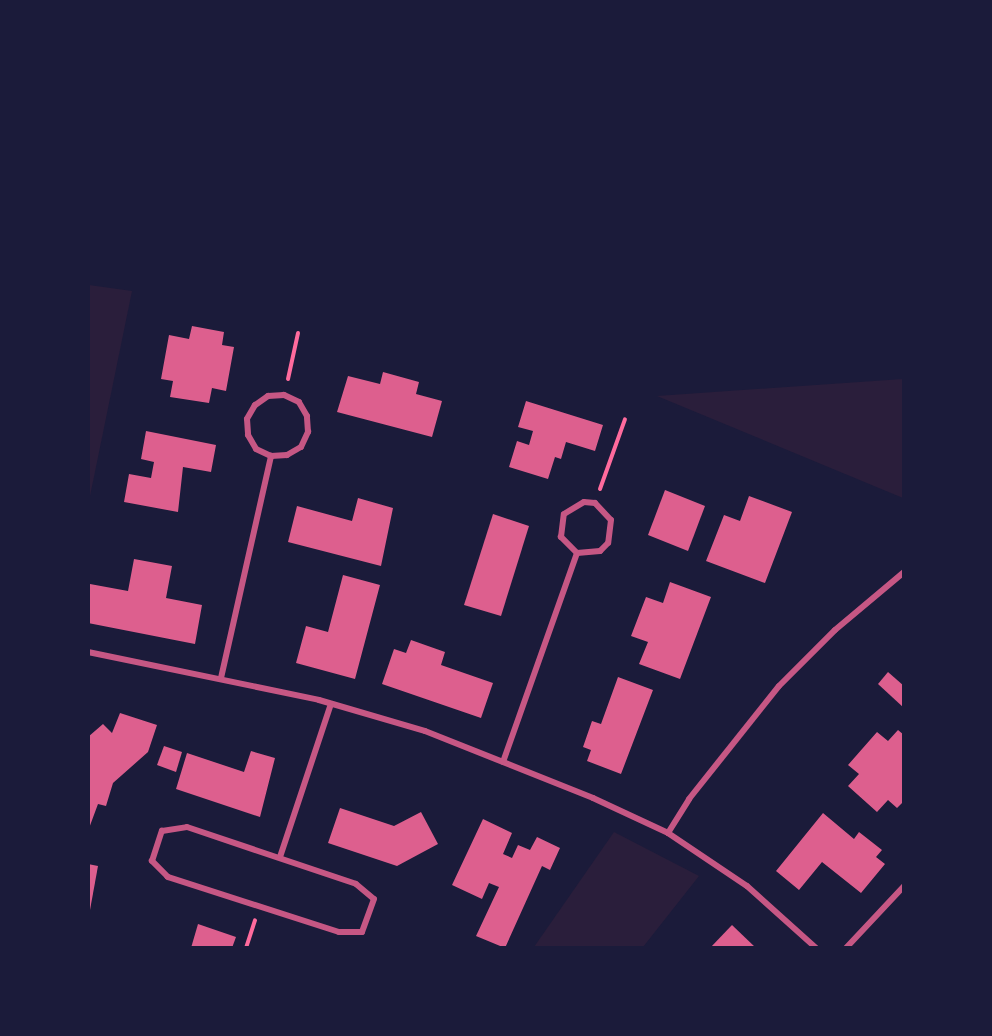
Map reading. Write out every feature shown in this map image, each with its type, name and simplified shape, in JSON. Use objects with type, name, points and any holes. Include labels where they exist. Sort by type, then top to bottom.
[{"type":"street","points":[[284,395],[299,402],[308,416],[308,432],[301,447],[287,456],[271,456],[256,449],[248,435],[247,419],[261,400],[284,395]]},
{"type":"street","points":[[221,678],[271,456]]},
{"type":"street","points":[[584,502],[595,503],[611,520],[608,543],[600,551],[577,553],[561,537],[564,514],[584,502]]},
{"type":"street","points":[[503,762],[577,553]]},
{"type":"street","points":[[668,833],[689,799],[780,686],[835,630],[903,572]]},
{"type":"street","points":[[88,652],[221,678],[331,704],[425,731],[503,762],[668,833],[747,886],[816,948]]},
{"type":"street","points":[[280,857],[331,704]]},
{"type":"street","points":[[187,827],[280,857],[356,884],[374,899],[362,932],[339,932],[168,877],[152,861],[162,831],[187,827]]},
{"type":"street","points":[[846,948],[903,886]]},
{"type":"path","points":[[284,395],[298,333]]},
{"type":"path","points":[[595,503],[625,419]]},
{"type":"path","points":[[246,948],[260,908]]},
{"type":"shaded area","points":[[88,285],[132,291],[89,501]]},
{"type":"shaded area","points":[[903,379],[903,498],[657,396]]},
{"type":"shaded area","points":[[614,832],[699,876],[643,947],[534,947]]},
{"type":"building","points":[[192,326],[224,332],[222,345],[234,347],[226,391],[212,388],[209,403],[170,397],[173,381],[161,379],[169,335],[189,339]]},
{"type":"building","points":[[383,372],[419,382],[416,394],[442,401],[432,437],[337,412],[348,376],[380,384]]},
{"type":"building","points":[[526,401],[603,425],[595,451],[566,442],[561,459],[555,457],[548,479],[509,467],[517,441],[529,445],[533,431],[518,427]]},
{"type":"building","points":[[146,431],[216,445],[211,472],[183,467],[178,512],[124,502],[129,474],[151,478],[154,462],[141,459]]},
{"type":"building","points":[[665,490],[705,506],[688,551],[648,535]]},
{"type":"building","points":[[749,496],[792,512],[765,583],[706,561],[724,515],[740,521]]},
{"type":"building","points":[[358,498],[393,508],[381,566],[288,542],[297,506],[352,521]]},
{"type":"building","points":[[493,514],[529,526],[501,616],[464,605]]},
{"type":"building","points":[[134,559],[172,566],[166,598],[202,605],[195,644],[88,623],[90,584],[128,591]]},
{"type":"building","points":[[343,575],[380,585],[355,679],[296,663],[306,626],[328,632]]},
{"type":"building","points":[[670,582],[711,597],[680,679],[639,664],[648,642],[631,636],[646,597],[663,603]]},
{"type":"building","points":[[411,640],[445,652],[441,665],[493,683],[481,718],[382,684],[394,649],[406,653]]},
{"type":"building","points":[[888,672],[904,686],[904,708],[878,684]]},
{"type":"building","points":[[618,677],[653,690],[621,774],[587,761],[591,750],[583,747],[592,721],[601,724]]},
{"type":"building","points":[[120,713],[157,725],[148,752],[113,783],[106,806],[98,804],[88,831],[88,737],[103,724],[112,733]]},
{"type":"building","points":[[898,730],[904,735],[904,801],[897,808],[888,800],[877,812],[848,786],[859,774],[848,765],[877,732],[888,741]]},
{"type":"building","points":[[164,746],[182,752],[176,772],[157,765]]},
{"type":"building","points":[[251,751],[275,758],[260,817],[176,789],[187,753],[244,772]]},
{"type":"building","points":[[340,808],[394,826],[421,812],[438,844],[397,866],[328,843]]},
{"type":"building","points":[[823,813],[854,839],[859,832],[882,850],[876,857],[885,864],[861,893],[822,862],[799,890],[776,871]]},
{"type":"building","points":[[483,819],[512,833],[503,854],[512,858],[518,845],[530,850],[537,837],[560,848],[550,870],[542,866],[505,948],[476,936],[499,887],[489,883],[482,899],[452,885]]},
{"type":"building","points":[[88,864],[98,866],[90,910],[88,910]]},
{"type":"building","points":[[198,924],[236,937],[232,948],[191,948]]},
{"type":"building","points":[[732,925],[756,948],[710,948]]}]
